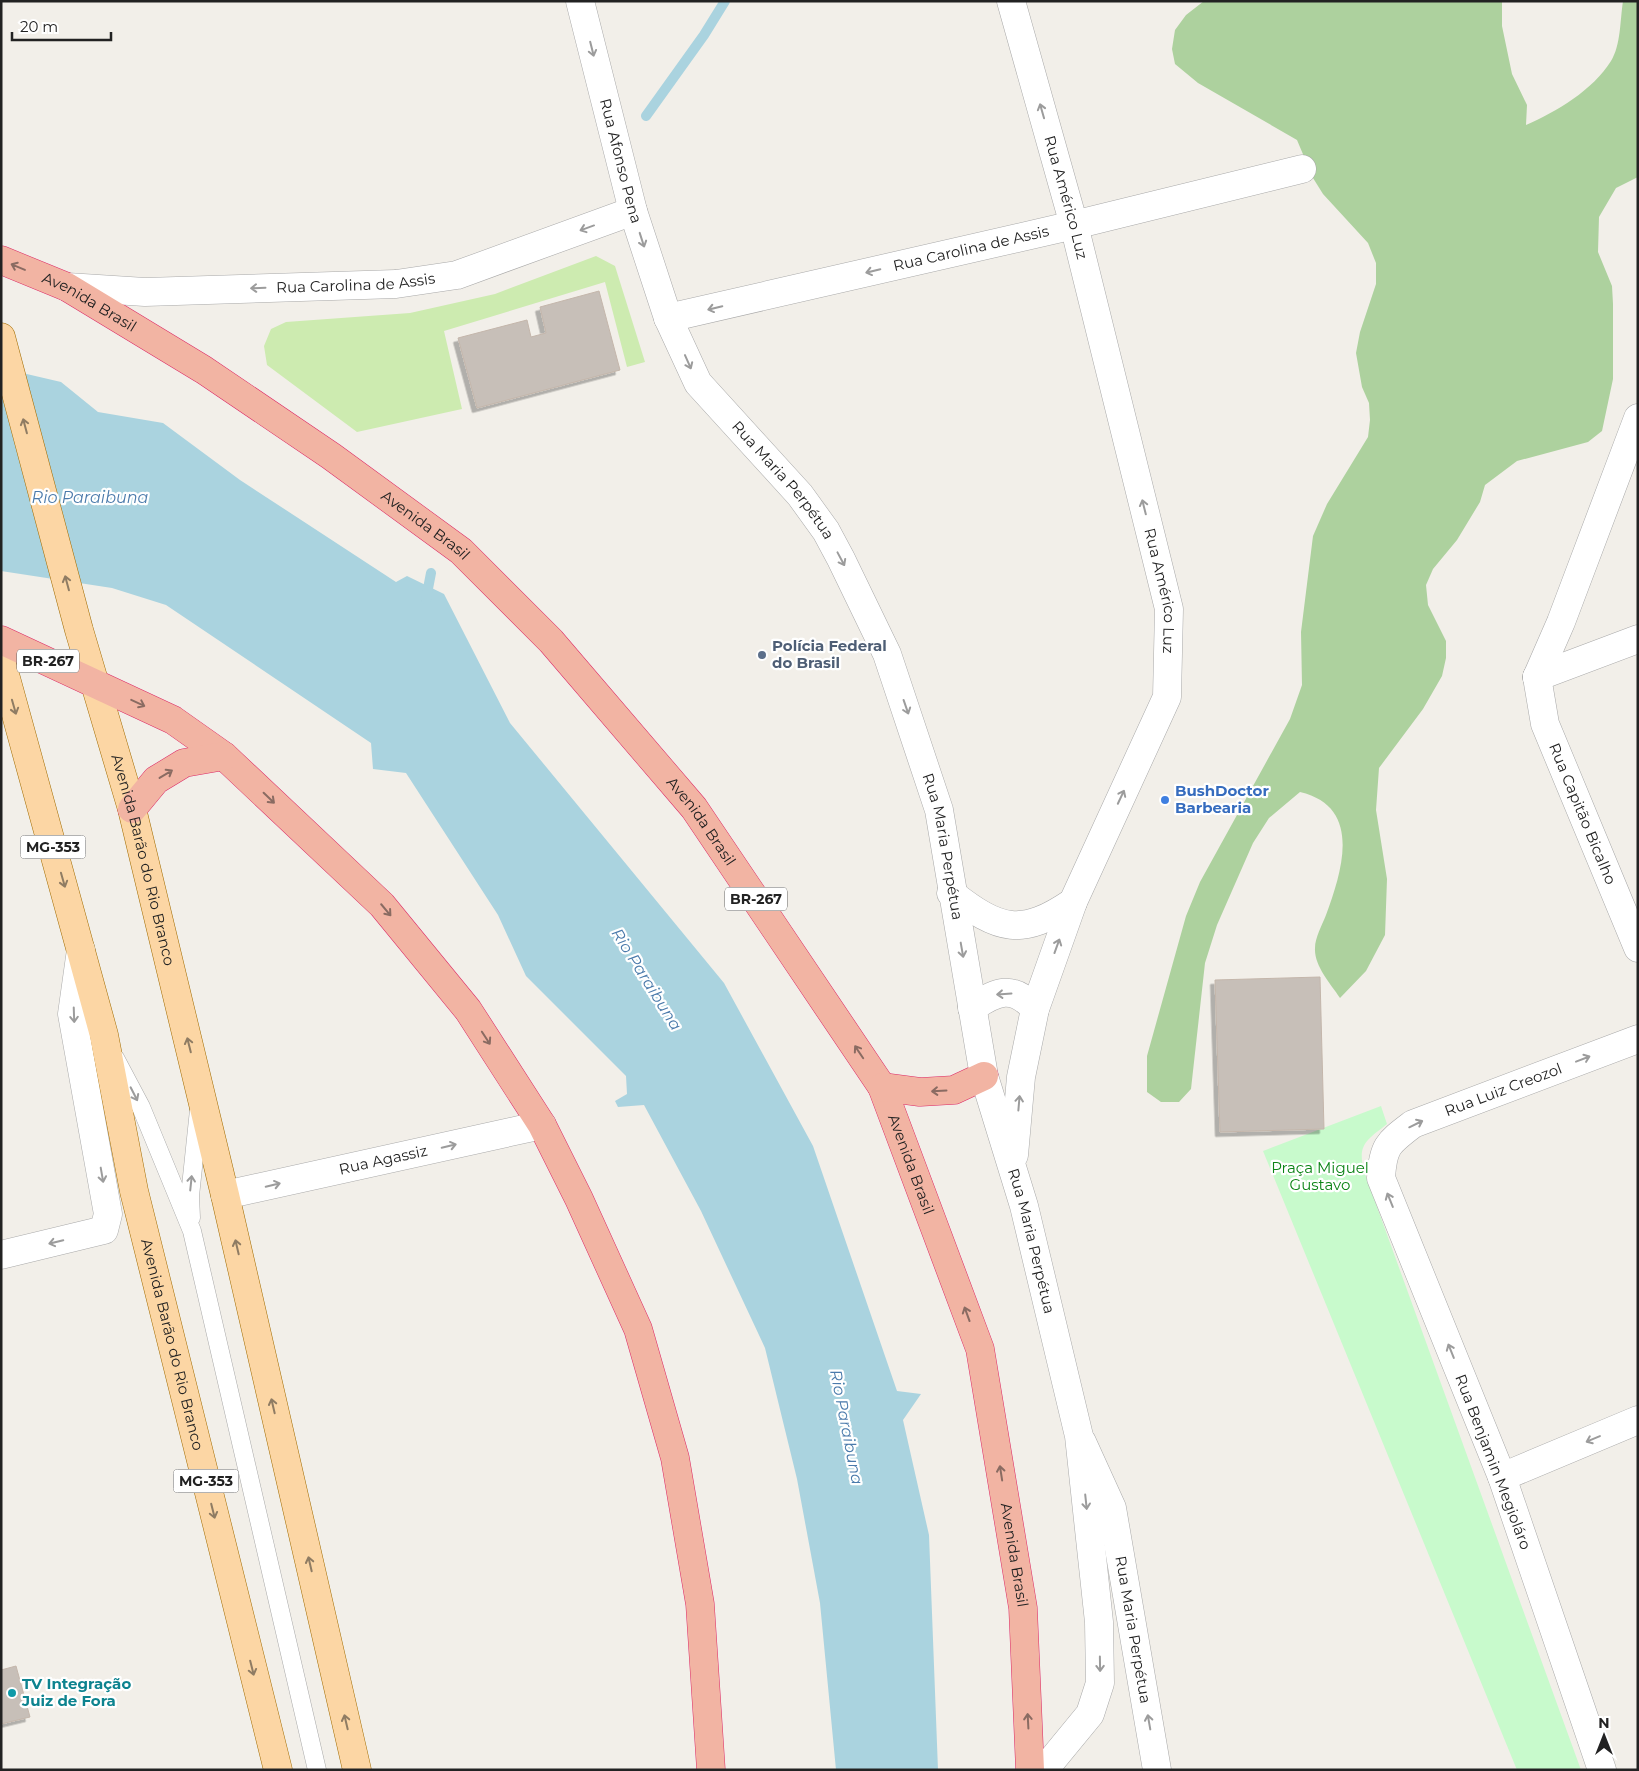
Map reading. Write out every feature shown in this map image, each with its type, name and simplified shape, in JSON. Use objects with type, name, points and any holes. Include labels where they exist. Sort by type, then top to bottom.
[{"type":"highway","name":"Avenida Brasil","points":[[1,260],[67,288],[204,370],[331,456],[461,551],[551,641],[694,808],[882,1087],[980,1350],[1023,1608],[1030,1770]]},
{"type":"highway","name":"BR-267","points":[[1,640],[173,720],[224,756],[382,906],[468,1010],[542,1125],[579,1198],[638,1329],[675,1458],[700,1604],[711,1770]]},
{"type":"highway","points":[[132,809],[156,780],[184,763],[224,756]]},
{"type":"highway","points":[[882,1087],[920,1092],[954,1090],[984,1076]]},
{"type":"main road","name":"Avenida Barão do Rio Branco","points":[[1,337],[79,630],[132,809],[225,1195],[357,1770]]},
{"type":"main road","name":"Avenida Barão do Rio Branco","points":[[1,660],[104,1035],[134,1192],[278,1770]]},
{"type":"street","name":"Rua Afonso Pena","points":[[580,1],[632,211],[668,318]]},
{"type":"street","name":"Rua Américo Luz","points":[[1012,1],[1074,225],[1169,609],[1167,696],[1073,902],[1035,1009],[1021,1077],[1013,1169]]},
{"type":"street","name":"Rua Carolina de Assis","points":[[668,318],[1074,225],[1302,169]]},
{"type":"street","name":"Rua Carolina de Assis","points":[[67,288],[145,292],[396,284],[457,275],[632,211]]},
{"type":"street","name":"Rua Maria Perpétua","points":[[668,318],[698,383],[800,495],[826,531],[842,559],[888,654],[938,810],[984,1076],[1013,1169],[1079,1436],[1100,1622],[1100,1682],[1090,1714],[1044,1770]]},
{"type":"street","points":[[1537,677],[1561,622],[1638,418]]},
{"type":"street","points":[[1537,677],[1638,639]]},
{"type":"street","name":"Rua Capitão Bicalho","points":[[1537,677],[1545,724],[1638,948]]},
{"type":"street","points":[[951,893],[988,919],[1005,925],[1019,926],[1036,923],[1054,915],[1073,902]]},
{"type":"street","points":[[1,1255],[104,1230],[108,1214],[72,1014],[81,950]]},
{"type":"street","points":[[972,1008],[988,997],[1004,992],[1026,998],[1035,1009]]},
{"type":"street","name":"Rua Luiz Creozol","points":[[1382,1157],[1390,1141],[1413,1124],[1638,1039]]},
{"type":"street","name":"Rua Agassiz","points":[[225,1195],[542,1125]]},
{"type":"street","name":"Rua Benjamin Megioláro","points":[[1382,1157],[1381,1178],[1502,1477],[1602,1770]]},
{"type":"street","points":[[1502,1477],[1638,1420]]},
{"type":"street","name":"Rua Maria Perpétua","points":[[1079,1436],[1112,1508],[1157,1770]]},
{"type":"lane","name":"Avenida Barão do Rio Branco","points":[[104,1035],[140,1107],[192,1231],[317,1770]]},
{"type":"lane","name":"Avenida Barão do Rio Branco","points":[[192,1231],[190,1196],[200,1092]]},
{"type":"green space","points":[[1204,1],[1502,1],[1502,26],[1512,74],[1527,105],[1526,125],[1549,114],[1573,99],[1603,72],[1617,48],[1623,1],[1638,1],[1638,177],[1616,188],[1599,217],[1598,252],[1612,286],[1613,304],[1613,379],[1602,431],[1588,442],[1517,461],[1485,485],[1480,502],[1457,540],[1433,569],[1426,585],[1428,605],[1446,641],[1446,658],[1442,676],[1423,709],[1379,768],[1376,810],[1387,879],[1385,935],[1366,971],[1340,998],[1320,968],[1315,955],[1315,944],[1338,879],[1343,843],[1340,826],[1333,811],[1320,800],[1300,792],[1269,818],[1253,843],[1217,925],[1205,963],[1191,1089],[1179,1102],[1161,1102],[1147,1092],[1147,1056],[1186,916],[1200,882],[1290,719],[1302,685],[1301,632],[1313,536],[1327,504],[1368,437],[1369,403],[1362,387],[1356,353],[1360,332],[1376,284],[1376,263],[1368,243],[1323,194],[1313,178],[1297,140],[1198,83],[1175,64],[1172,49],[1175,30],[1186,15]]},
{"type":"green space","points":[[596,256],[615,266],[645,362],[627,367],[605,282],[444,331],[462,409],[357,432],[267,365],[264,346],[271,329],[286,322],[410,313],[495,294]]},
{"type":"green space","name":"Praça Miguel Gustavo","points":[[1381,1106],[1387,1124],[1365,1143],[1362,1155],[1364,1171],[1581,1770],[1517,1770],[1263,1151]]},
{"type":"water","name":"Rio Paraibuna","points":[[1,368],[61,382],[98,412],[163,423],[240,480],[396,582],[407,576],[444,594],[510,723],[724,983],[813,1146],[897,1391],[921,1394],[903,1420],[929,1535],[938,1770],[836,1770],[820,1603],[797,1479],[765,1348],[701,1211],[644,1105],[618,1107],[615,1101],[627,1094],[626,1076],[526,976],[498,915],[406,773],[373,769],[371,743],[166,605],[112,588],[1,571]]},
{"type":"building","points":[[599,291],[620,370],[477,408],[458,338],[527,320],[531,337],[546,333],[540,307]]},
{"type":"building","points":[[1320,977],[1324,1129],[1220,1132],[1215,980]]},
{"type":"building","name":"TV Integração Juiz de Fora","points":[[16,1666],[30,1717],[1,1724],[1,1670]]},
{"type":"waterway","points":[[646,116],[704,35],[725,1]]},
{"type":"waterway","points":[[426,599],[431,573]]},
{"type":"place","name":"Polícia Federal do Brasil","points":[[762,655]]},
{"type":"place","name":"BushDoctor Barbearia","points":[[1165,800]]},
{"type":"place","name":"TV Integração Juiz de Fora","points":[[12,1693]]}]
